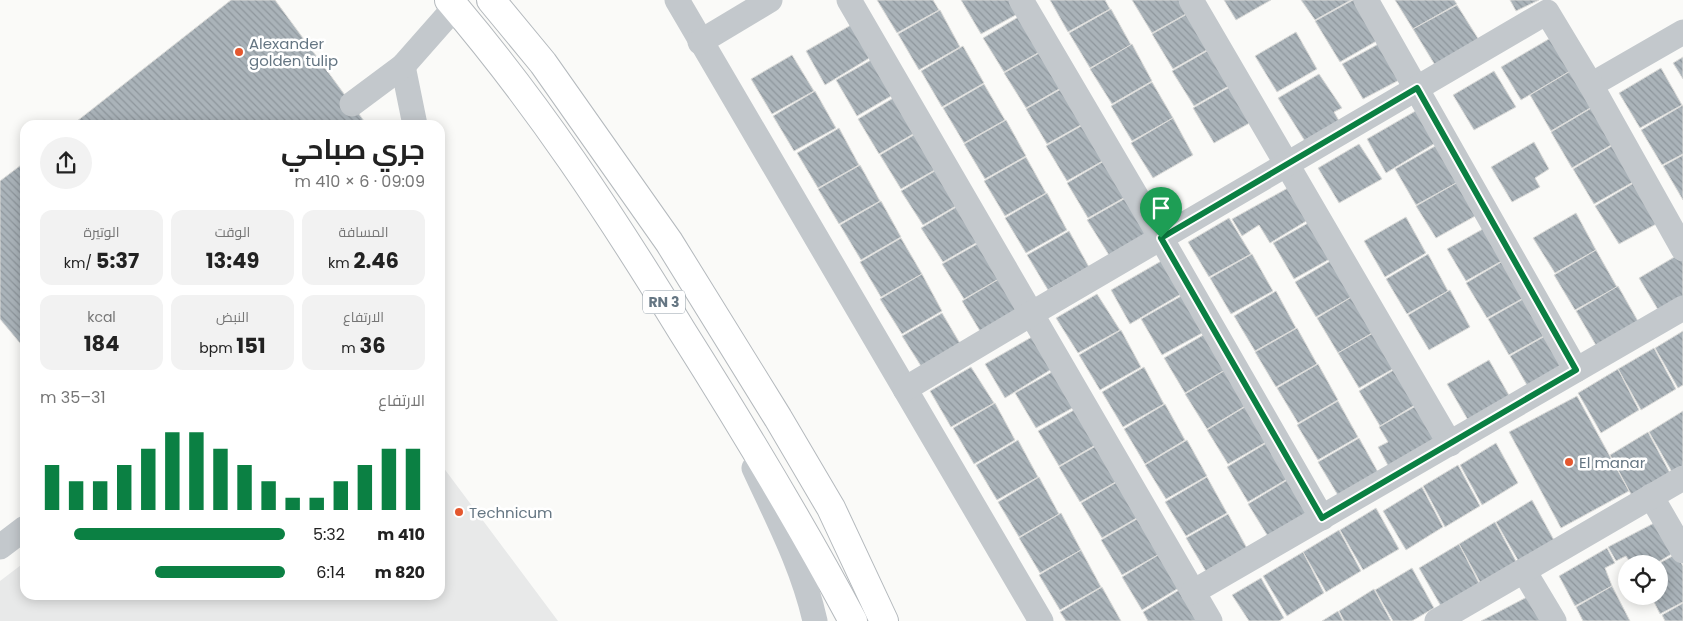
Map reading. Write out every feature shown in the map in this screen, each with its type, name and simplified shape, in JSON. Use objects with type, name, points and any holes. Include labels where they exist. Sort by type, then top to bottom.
[{"type":"highway","name":"RN 3","points":[[491,0],[543,63],[669,242],[831,508],[884,621]]},
{"type":"highway","name":"RN 3","points":[[452,4],[524,93],[570,155],[616,224],[792,510],[853,621]]},
{"type":"street","points":[[677,0],[1041,621]]},
{"type":"street","points":[[700,42],[770,0]]},
{"type":"street","points":[[849,0],[1210,621]]},
{"type":"street","points":[[1021,0],[1322,518]]},
{"type":"street","points":[[1191,0],[1450,444]]},
{"type":"street","points":[[1366,0],[1576,370]]},
{"type":"street","points":[[352,104],[403,66],[452,4]]},
{"type":"street","points":[[905,389],[1547,12],[1591,85],[1683,249]]},
{"type":"street","points":[[1591,85],[1683,32]]},
{"type":"street","points":[[403,66],[414,120]]},
{"type":"street","points":[[1193,592],[1683,308]]},
{"type":"street","points":[[720,392],[794,556],[809,595],[815,621]]},
{"type":"street","points":[[1437,621],[1683,478]]},
{"type":"street","points":[[1651,496],[1683,551]]},
{"type":"street","points":[[0,547],[20,532]]},
{"type":"street","points":[[1524,571],[1554,621]]},
{"type":"shaded area","name":"Technicum","points":[[445,470],[558,621],[0,621],[0,581],[20,566],[20,600],[445,600]]},
{"type":"building","name":"Alexander golden tulip","points":[[231,0],[275,0],[363,120],[78,120]]},
{"type":"building","points":[[877,0],[933,0],[939,10],[897,33]]},
{"type":"building","points":[[961,0],[1017,0],[1023,11],[981,34]]},
{"type":"building","points":[[1050,0],[1105,0],[1110,9],[1068,32]]},
{"type":"building","points":[[1132,0],[1187,0],[1193,10],[1152,33]]},
{"type":"building","points":[[1224,0],[1271,0],[1236,20]]},
{"type":"building","points":[[1301,0],[1351,0],[1315,20]]},
{"type":"building","points":[[1356,0],[1380,39],[1340,62],[1315,21]]},
{"type":"building","points":[[1395,0],[1454,0],[1457,4],[1413,29]]},
{"type":"building","points":[[1510,0],[1539,0],[1516,11]]},
{"type":"building","points":[[1457,5],[1479,40],[1435,65],[1413,29]]},
{"type":"building","points":[[1111,9],[1131,45],[1090,68],[1069,33]]},
{"type":"building","points":[[940,10],[960,47],[919,70],[898,34]]},
{"type":"building","points":[[1194,10],[1214,46],[1173,69],[1152,34]]},
{"type":"building","points":[[1025,13],[1045,49],[1004,72],[983,38]]},
{"type":"building","points":[[858,21],[876,54],[825,85],[806,51]]},
{"type":"building","points":[[1296,32],[1317,69],[1277,92],[1255,56]]},
{"type":"building","points":[[1554,36],[1572,70],[1521,100],[1501,67]]},
{"type":"building","points":[[1382,42],[1403,78],[1363,99],[1342,64]]},
{"type":"building","points":[[1132,44],[1152,81],[1112,104],[1090,69]]},
{"type":"building","points":[[963,46],[984,83],[942,107],[921,71]]},
{"type":"building","points":[[1214,47],[1234,83],[1194,106],[1172,71]]},
{"type":"building","points":[[1046,49],[1066,85],[1026,108],[1004,73]]},
{"type":"building","points":[[792,55],[814,91],[772,114],[751,79]]},
{"type":"building","points":[[878,56],[898,92],[857,116],[836,80]]},
{"type":"building","points":[[1683,57],[1683,79],[1673,63]]},
{"type":"building","points":[[1661,68],[1682,105],[1640,128],[1619,93]]},
{"type":"building","points":[[1572,70],[1592,107],[1551,131],[1530,95]]},
{"type":"building","points":[[1494,71],[1516,107],[1474,130],[1453,95]]},
{"type":"building","points":[[1319,74],[1342,108],[1334,112],[1342,126],[1308,146],[1278,98]]},
{"type":"building","points":[[1152,82],[1173,118],[1132,141],[1111,106]]},
{"type":"building","points":[[984,84],[1005,120],[964,143],[943,108]]},
{"type":"building","points":[[1235,84],[1255,120],[1214,143],[1193,108]]},
{"type":"building","points":[[1068,85],[1088,121],[1047,144],[1026,109]]},
{"type":"building","points":[[815,91],[836,128],[794,151],[773,116]]},
{"type":"building","points":[[900,94],[920,130],[879,154],[858,119]]},
{"type":"building","points":[[1683,105],[1683,154],[1662,165],[1641,130]]},
{"type":"building","points":[[1593,107],[1613,144],[1572,168],[1551,132]]},
{"type":"building","points":[[1419,109],[1437,142],[1386,173],[1367,139]]},
{"type":"building","points":[[1173,118],[1193,155],[1153,178],[1131,143]]},
{"type":"building","points":[[1006,120],[1026,156],[985,179],[964,144]]},
{"type":"building","points":[[1088,122],[1108,158],[1067,181],[1046,146]]},
{"type":"building","points":[[839,128],[859,165],[818,188],[797,153]]},
{"type":"building","points":[[922,130],[942,166],[901,189],[880,155]]},
{"type":"building","points":[[1534,142],[1549,169],[1535,178],[1540,187],[1512,202],[1491,167]]},
{"type":"building","points":[[1359,144],[1382,179],[1339,203],[1318,168]]},
{"type":"building","points":[[1615,144],[1635,181],[1594,204],[1573,169]]},
{"type":"building","points":[[1437,145],[1458,182],[1416,205],[1395,169]]},
{"type":"building","points":[[1683,155],[1683,200],[1663,166]]},
{"type":"building","points":[[1026,157],[1046,193],[1005,216],[984,181]]},
{"type":"building","points":[[1109,158],[1129,195],[1088,218],[1067,183]]},
{"type":"building","points":[[860,165],[880,201],[839,224],[818,189]]},
{"type":"building","points":[[20,166],[20,343],[0,319],[0,181]]},
{"type":"building","points":[[943,166],[963,202],[923,225],[901,191]]},
{"type":"building","points":[[1637,181],[1660,222],[1619,244],[1595,206]]},
{"type":"building","points":[[1458,182],[1477,215],[1436,238],[1416,206]]},
{"type":"building","points":[[1295,184],[1313,217],[1270,243],[1259,225],[1242,236],[1232,219]]},
{"type":"building","points":[[1047,193],[1067,230],[1026,253],[1005,218]]},
{"type":"building","points":[[1129,196],[1149,232],[1109,255],[1087,220]]},
{"type":"building","points":[[881,201],[901,237],[861,260],[840,225]]},
{"type":"building","points":[[963,203],[983,239],[943,262],[921,228]]},
{"type":"building","points":[[1576,213],[1596,250],[1555,273],[1533,238]]},
{"type":"building","points":[[1406,217],[1426,253],[1385,277],[1364,241]]},
{"type":"building","points":[[1229,218],[1251,254],[1209,277],[1188,242]]},
{"type":"building","points":[[1315,219],[1335,256],[1294,279],[1273,243]]},
{"type":"building","points":[[1490,225],[1507,258],[1466,281],[1447,249]]},
{"type":"building","points":[[1069,231],[1089,267],[1048,290],[1027,255]]},
{"type":"building","points":[[901,238],[922,274],[881,297],[860,262]]},
{"type":"building","points":[[984,240],[1004,276],[964,299],[942,264]]},
{"type":"building","points":[[1596,250],[1617,287],[1575,310],[1554,275]]},
{"type":"building","points":[[1681,253],[1683,256],[1683,300],[1660,313],[1639,278]]},
{"type":"building","points":[[1252,254],[1273,291],[1231,314],[1210,278]]},
{"type":"building","points":[[1428,254],[1448,291],[1407,314],[1386,279]]},
{"type":"building","points":[[1337,257],[1357,294],[1316,317],[1295,282]]},
{"type":"building","points":[[1508,258],[1529,295],[1487,318],[1466,283]]},
{"type":"building","points":[[1163,260],[1181,294],[1130,324],[1111,290]]},
{"type":"building","points":[[922,274],[942,311],[902,334],[880,299]]},
{"type":"building","points":[[1004,276],[1024,312],[983,336],[962,301]]},
{"type":"building","points":[[1618,286],[1639,323],[1597,347],[1576,311]]},
{"type":"building","points":[[1450,290],[1470,327],[1429,350],[1408,315]]},
{"type":"building","points":[[1276,291],[1296,328],[1255,351],[1234,316]]},
{"type":"building","points":[[1358,293],[1379,329],[1338,353],[1317,318]]},
{"type":"building","points":[[1097,294],[1120,330],[1078,353],[1056,318]]},
{"type":"building","points":[[1183,295],[1204,332],[1162,355],[1141,319]]},
{"type":"building","points":[[1530,295],[1551,332],[1509,355],[1488,319]]},
{"type":"building","points":[[942,313],[961,345],[921,366],[902,336]]},
{"type":"building","points":[[1297,328],[1317,364],[1276,387],[1255,352]]},
{"type":"building","points":[[1380,329],[1400,365],[1359,388],[1338,353]]},
{"type":"building","points":[[1121,330],[1141,367],[1100,390],[1079,355]]},
{"type":"building","points":[[1683,331],[1683,385],[1678,388],[1655,348]]},
{"type":"building","points":[[1552,332],[1572,369],[1531,392],[1510,356]]},
{"type":"building","points":[[1037,334],[1055,367],[1005,398],[985,364]]},
{"type":"building","points":[[1205,334],[1225,370],[1185,393],[1164,358]]},
{"type":"building","points":[[1654,348],[1676,389],[1641,410],[1618,369]]},
{"type":"building","points":[[1489,360],[1510,397],[1468,420],[1447,384]]},
{"type":"building","points":[[1318,364],[1338,400],[1298,423],[1277,388]]},
{"type":"building","points":[[1400,366],[1420,402],[1380,426],[1359,391]]},
{"type":"building","points":[[971,367],[994,403],[951,427],[930,391]]},
{"type":"building","points":[[1144,367],[1164,404],[1123,427],[1102,392]]},
{"type":"building","points":[[1057,369],[1078,405],[1036,428],[1015,393]]},
{"type":"building","points":[[1227,369],[1247,405],[1207,429],[1185,394]]},
{"type":"building","points":[[1618,369],[1639,410],[1601,433],[1578,393]]},
{"type":"building","name":"El manar","points":[[1577,396],[1629,491],[1561,528],[1509,432]]},
{"type":"building","points":[[1338,401],[1358,437],[1318,460],[1297,425]]},
{"type":"building","points":[[995,403],[1015,440],[974,464],[953,428]]},
{"type":"building","points":[[1421,403],[1441,439],[1390,469],[1378,447],[1388,442],[1379,427]]},
{"type":"building","points":[[1165,404],[1185,440],[1145,464],[1124,429]]},
{"type":"building","points":[[1248,405],[1268,441],[1228,464],[1207,430]]},
{"type":"building","points":[[1079,407],[1099,443],[1059,466],[1038,431]]},
{"type":"building","points":[[1683,411],[1683,466],[1672,472],[1649,432]]},
{"type":"building","points":[[1648,432],[1670,473],[1632,496],[1610,455]]},
{"type":"building","points":[[1359,438],[1379,474],[1339,497],[1318,462]]},
{"type":"building","points":[[1018,440],[1038,477],[997,500],[976,465]]},
{"type":"building","points":[[1187,440],[1207,476],[1166,499],[1145,465]]},
{"type":"building","points":[[1268,442],[1289,478],[1248,502],[1227,467]]},
{"type":"building","points":[[1101,443],[1121,479],[1080,502],[1059,467]]},
{"type":"building","points":[[1496,443],[1518,483],[1482,505],[1460,465]]},
{"type":"building","points":[[1458,465],[1480,506],[1445,527],[1423,486]]},
{"type":"building","points":[[1039,477],[1059,514],[1019,537],[998,502]]},
{"type":"building","points":[[1207,477],[1227,513],[1186,536],[1165,502]]},
{"type":"building","points":[[1122,479],[1142,515],[1102,538],[1081,503]]},
{"type":"building","points":[[1289,479],[1309,515],[1269,538],[1248,504]]},
{"type":"building","points":[[1422,487],[1443,527],[1406,550],[1383,511]]},
{"type":"building","points":[[1532,500],[1554,540],[1519,562],[1496,522]]},
{"type":"building","points":[[1376,508],[1399,549],[1363,570],[1340,530]]},
{"type":"building","points":[[1061,513],[1081,550],[1040,573],[1019,538]]},
{"type":"building","points":[[1228,514],[1248,550],[1207,573],[1186,538]]},
{"type":"building","points":[[1142,516],[1163,552],[1122,575],[1101,540]]},
{"type":"building","points":[[1658,521],[1675,552],[1668,556],[1618,555],[1618,560],[1616,561],[1608,547]]},
{"type":"building","points":[[1495,522],[1517,563],[1481,584],[1459,544]]},
{"type":"building","points":[[1339,530],[1361,571],[1326,592],[1303,552]]},
{"type":"building","points":[[1459,544],[1480,585],[1442,608],[1419,568]]},
{"type":"building","points":[[1607,548],[1615,563],[1605,568],[1612,586],[1575,606],[1559,576]]},
{"type":"building","points":[[1081,550],[1101,587],[1060,610],[1039,575]]},
{"type":"building","points":[[1163,552],[1182,586],[1142,610],[1122,577]]},
{"type":"building","points":[[1303,552],[1324,593],[1287,616],[1263,576]]},
{"type":"building","points":[[1676,554],[1683,566],[1683,602],[1660,614],[1656,605],[1668,605],[1668,558]]},
{"type":"building","points":[[1412,568],[1434,608],[1412,621],[1393,621],[1375,590]]},
{"type":"building","points":[[1261,578],[1284,618],[1279,621],[1249,621],[1232,595]]},
{"type":"building","points":[[1612,586],[1618,598],[1618,605],[1622,605],[1630,621],[1583,621],[1576,607]]},
{"type":"building","points":[[1102,587],[1121,621],[1066,621],[1060,612]]},
{"type":"building","points":[[1184,587],[1203,621],[1148,621],[1143,612]]},
{"type":"building","points":[[1374,589],[1391,621],[1344,621],[1339,611]]},
{"type":"building","points":[[1529,596],[1543,621],[1481,621]]},
{"type":"building","points":[[1683,603],[1683,621],[1665,621],[1662,615]]},
{"type":"building","points":[[1338,611],[1343,621],[1322,621]]},
{"type":"place","name":"Alexander golden tulip","points":[[239,52]]},
{"type":"place","name":"El manar","points":[[1569,462]]},
{"type":"place","name":"Technicum","points":[[459,512]]},
{"type":"route","points":[[1417,88],[1576,370],[1322,518],[1161,238],[1417,88]]}]
